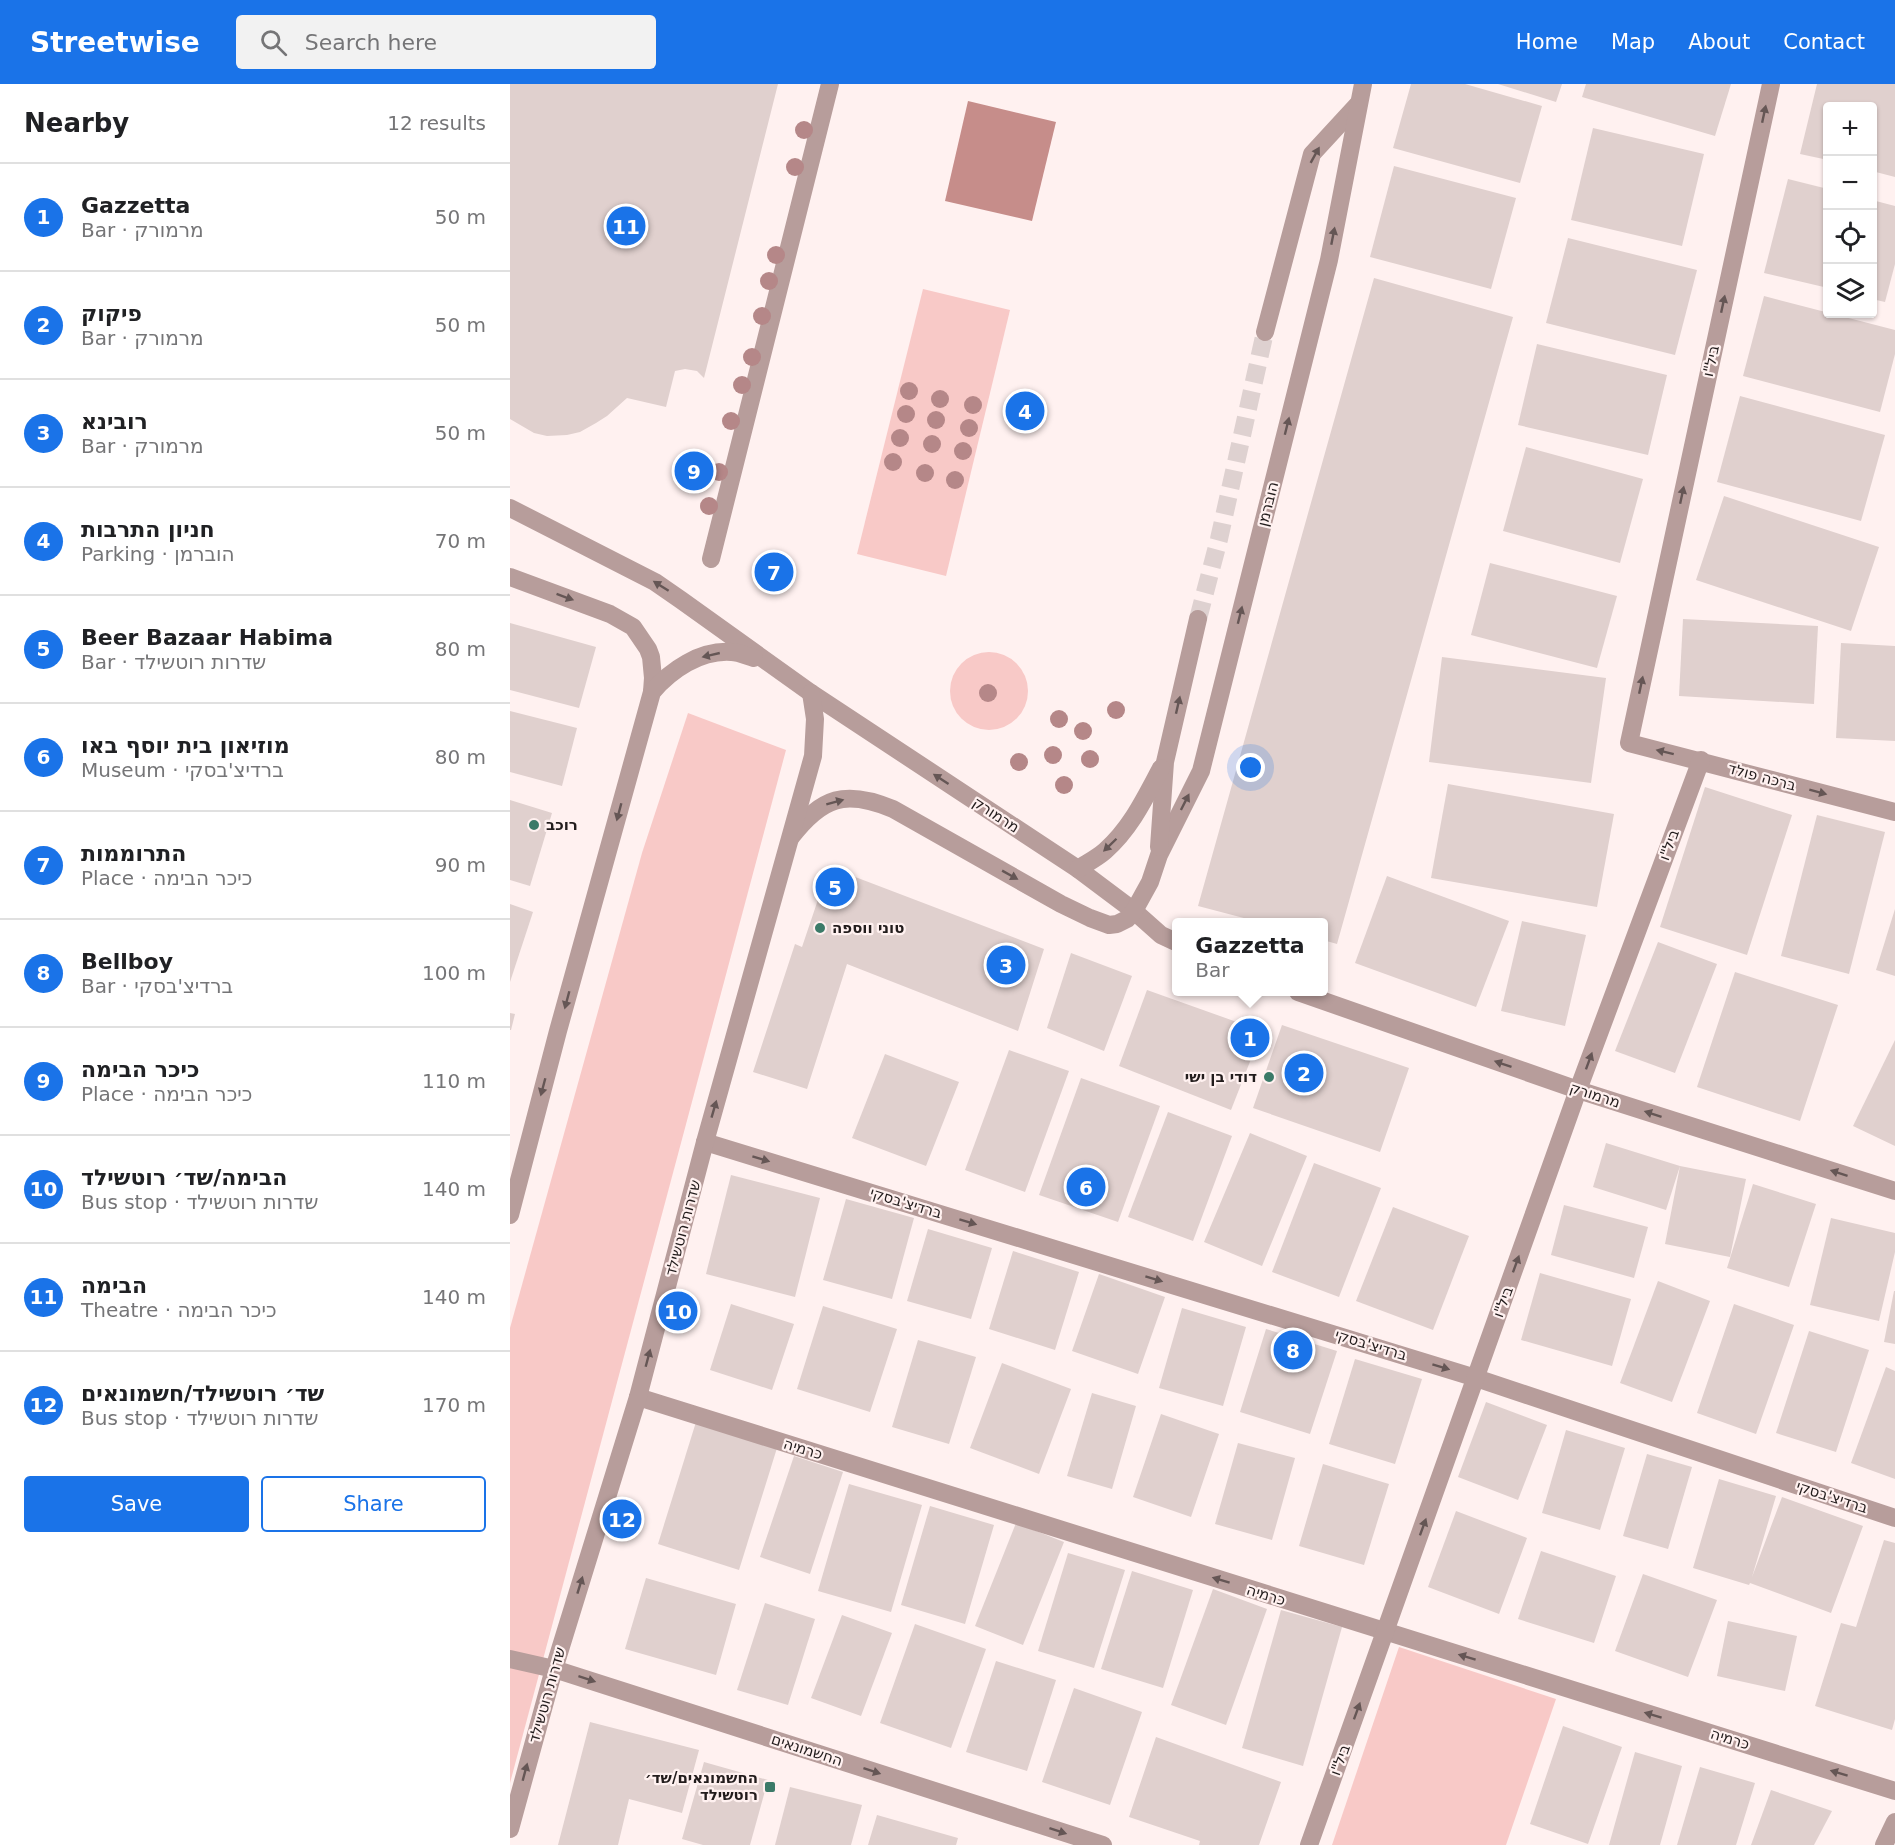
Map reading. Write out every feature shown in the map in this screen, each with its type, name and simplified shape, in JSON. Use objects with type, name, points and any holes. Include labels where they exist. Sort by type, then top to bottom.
[{"type":"street","points":[[711,560],[830,84]]},
{"type":"street","name":"הוברמן","points":[[1134,911],[1150,882],[1159,855],[1201,771],[1329,260],[1364,84]]},
{"type":"street","name":"ביל\"ו","points":[[1629,743],[1771,84]]},
{"type":"street","points":[[1265,332],[1312,154],[1359,103]]},
{"type":"street","points":[[510,507],[655,582],[767,663]]},
{"type":"street","points":[[510,577],[610,614],[633,627],[648,648],[653,678],[652,692],[558,1031],[510,1215]]},
{"type":"street","points":[[1159,855],[1165,762],[1198,619]]},
{"type":"street","points":[[652,692],[662,680],[681,666],[711,654],[732,652],[767,663]]},
{"type":"street","name":"מרמורק","points":[[767,663],[1078,869],[1134,911],[1161,935],[1172,940]]},
{"type":"street","name":"שדרות רוטשילד","points":[[510,1829],[554,1669],[638,1397],[705,1142],[791,837],[814,748],[815,719],[811,693]]},
{"type":"street","name":"ברכה פולד","points":[[1629,743],[1895,812]]},
{"type":"street","name":"ביל\"ו","points":[[1309,1845],[1578,1090],[1701,760]]},
{"type":"street","points":[[1078,869],[1104,851],[1122,834],[1138,811],[1165,762]]},
{"type":"street","points":[[791,837],[810,814],[830,802],[851,799],[871,801],[893,809],[1090,918],[1109,925],[1118,924],[1134,911]]},
{"type":"street","name":"מרמורק","points":[[1309,996],[1578,1090],[1895,1191]]},
{"type":"street","name":"ברדיצ'בסקי","points":[[705,1142],[1476,1378],[1895,1518]]},
{"type":"street","name":"כרמיה","points":[[638,1397],[1895,1791]]},
{"type":"street","name":"החשמונאים","points":[[510,1659],[554,1669],[1103,1845]]},
{"type":"street","points":[[1884,1845],[1895,1822]]},
{"type":"shaded area","points":[[968,101],[1056,122],[1032,221],[945,201]]},
{"type":"shaded area","points":[[923,289],[1010,310],[946,576],[857,554]]},
{"type":"shaded area","points":[[989,652],[1004,655],[1017,663],[1025,676],[1028,691],[1025,706],[1017,719],[1004,727],[989,730],[974,727],[961,719],[953,706],[950,691],[953,676],[961,663],[974,655]]},
{"type":"shaded area","points":[[688,713],[786,750],[510,1783],[510,1328],[642,853]]},
{"type":"shaded area","points":[[1399,1647],[1556,1699],[1506,1845],[1332,1845]]},
{"type":"building","points":[[510,84],[778,84],[704,378],[697,371],[685,369],[675,371],[666,407],[627,398],[596,423],[580,432],[567,435],[547,436],[534,433],[510,419]]},
{"type":"building","points":[[1411,84],[1465,84],[1542,106],[1520,183],[1393,148]]},
{"type":"building","points":[[1498,84],[1562,84],[1556,102]]},
{"type":"building","points":[[1586,84],[1731,84],[1715,136],[1582,97]]},
{"type":"building","points":[[1817,84],[1895,84],[1895,177],[1877,172],[1877,102],[1823,102],[1823,159],[1800,154]]},
{"type":"building","points":[[1593,128],[1704,154],[1682,246],[1571,220]]},
{"type":"building","points":[[1394,166],[1516,198],[1491,289],[1370,257]]},
{"type":"building","points":[[1788,179],[1823,188],[1823,287],[1764,273]]},
{"type":"building","points":[[1877,201],[1895,206],[1895,264],[1885,302],[1877,300]]},
{"type":"building","points":[[1568,238],[1697,270],[1675,355],[1546,323]]},
{"type":"building","points":[[1374,278],[1513,317],[1337,944],[1328,941],[1328,918],[1244,918],[1198,906]]},
{"type":"building","points":[[1764,296],[1823,311],[1823,318],[1849,318],[1895,330],[1895,354],[1880,412],[1743,376]]},
{"type":"building","points":[[1537,344],[1667,375],[1648,455],[1518,425]]},
{"type":"building","points":[[1740,396],[1885,435],[1861,521],[1717,482]]},
{"type":"building","points":[[1526,447],[1643,479],[1620,563],[1503,531]]},
{"type":"building","points":[[1724,496],[1879,547],[1851,631],[1696,580]]},
{"type":"building","points":[[1490,563],[1617,596],[1597,668],[1471,635]]},
{"type":"building","points":[[1683,619],[1818,626],[1814,704],[1679,696]]},
{"type":"building","points":[[510,623],[596,647],[579,708],[510,690]]},
{"type":"building","points":[[1841,643],[1895,646],[1895,741],[1836,738]]},
{"type":"building","points":[[1442,657],[1606,678],[1591,783],[1429,762]]},
{"type":"building","points":[[510,711],[577,728],[562,786],[510,772]]},
{"type":"building","points":[[1448,784],[1614,814],[1597,907],[1431,878]]},
{"type":"building","points":[[1705,787],[1792,815],[1747,955],[1660,927]]},
{"type":"building","points":[[510,800],[552,813],[530,886],[510,880]]},
{"type":"building","points":[[1817,815],[1885,832],[1849,974],[1781,956]]},
{"type":"building","points":[[829,867],[1044,949],[1018,1031],[847,964],[807,1089],[753,1072],[795,944],[802,947]]},
{"type":"building","points":[[1387,876],[1509,921],[1476,1007],[1355,963]]},
{"type":"building","points":[[510,904],[533,912],[510,982]]},
{"type":"building","points":[[1895,909],[1895,976],[1876,970]]},
{"type":"building","points":[[1522,921],[1586,935],[1565,1026],[1501,1011]]},
{"type":"building","points":[[1658,942],[1717,964],[1675,1073],[1615,1051]]},
{"type":"building","points":[[1071,953],[1132,976],[1104,1051],[1047,1028]]},
{"type":"building","points":[[1735,972],[1838,1005],[1800,1121],[1697,1087]]},
{"type":"building","points":[[1147,990],[1262,1031],[1231,1110],[1119,1066]]},
{"type":"building","points":[[510,1013],[515,1014],[511,1030],[510,1030]]},
{"type":"building","points":[[1282,1025],[1409,1068],[1380,1152],[1253,1108]]},
{"type":"building","points":[[1895,1040],[1895,1146],[1853,1126]]},
{"type":"building","points":[[1009,1050],[1069,1071],[1025,1192],[965,1170]]},
{"type":"building","points":[[885,1054],[959,1082],[926,1166],[852,1138]]},
{"type":"building","points":[[1081,1078],[1160,1106],[1118,1222],[1039,1195]]},
{"type":"building","points":[[1168,1112],[1232,1136],[1193,1241],[1128,1217]]},
{"type":"building","points":[[1250,1133],[1307,1156],[1262,1266],[1204,1242]]},
{"type":"building","points":[[1606,1143],[1680,1166],[1666,1210],[1593,1187]]},
{"type":"building","points":[[1314,1163],[1381,1188],[1339,1297],[1272,1272]]},
{"type":"building","points":[[1680,1166],[1746,1179],[1730,1257],[1665,1244]]},
{"type":"building","points":[[731,1175],[820,1198],[795,1297],[706,1274]]},
{"type":"building","points":[[1753,1184],[1816,1204],[1789,1287],[1727,1268]]},
{"type":"building","points":[[846,1199],[914,1218],[892,1299],[823,1280]]},
{"type":"building","points":[[1564,1205],[1648,1227],[1634,1278],[1551,1255]]},
{"type":"building","points":[[1393,1207],[1469,1236],[1433,1330],[1356,1301]]},
{"type":"building","points":[[1831,1218],[1895,1233],[1895,1252],[1879,1321],[1810,1305]]},
{"type":"building","points":[[928,1229],[992,1248],[971,1319],[907,1301]]},
{"type":"building","points":[[1013,1251],[1079,1272],[1055,1350],[989,1329]]},
{"type":"building","points":[[1540,1273],[1631,1299],[1612,1366],[1521,1340]]},
{"type":"building","points":[[1099,1274],[1165,1297],[1138,1374],[1072,1351]]},
{"type":"building","points":[[1658,1281],[1710,1301],[1672,1402],[1620,1383]]},
{"type":"building","points":[[1895,1291],[1895,1344],[1884,1342]]},
{"type":"building","points":[[731,1304],[794,1324],[772,1390],[710,1370]]},
{"type":"building","points":[[1734,1304],[1794,1325],[1756,1434],[1697,1413]]},
{"type":"building","points":[[823,1306],[897,1329],[870,1412],[797,1389]]},
{"type":"building","points":[[1182,1308],[1246,1327],[1223,1406],[1159,1388]]},
{"type":"building","points":[[1266,1329],[1337,1351],[1310,1434],[1240,1412]]},
{"type":"building","points":[[1809,1331],[1869,1350],[1836,1452],[1776,1433]]},
{"type":"building","points":[[918,1340],[976,1357],[949,1444],[892,1427]]},
{"type":"building","points":[[1355,1359],[1422,1379],[1395,1464],[1329,1444]]},
{"type":"building","points":[[1002,1363],[1071,1389],[1039,1474],[970,1448]]},
{"type":"building","points":[[1886,1367],[1895,1371],[1895,1479],[1851,1463]]},
{"type":"building","points":[[1092,1393],[1136,1406],[1112,1489],[1067,1476]]},
{"type":"building","points":[[1486,1402],[1547,1425],[1518,1500],[1458,1477]]},
{"type":"building","points":[[1161,1414],[1219,1434],[1191,1517],[1133,1497]]},
{"type":"building","points":[[696,1422],[777,1448],[739,1570],[658,1544]]},
{"type":"building","points":[[1566,1430],[1625,1448],[1600,1530],[1542,1513]]},
{"type":"building","points":[[1238,1443],[1295,1458],[1272,1540],[1215,1524]]},
{"type":"building","points":[[1647,1454],[1692,1467],[1668,1549],[1623,1536]]},
{"type":"building","points":[[794,1456],[843,1472],[810,1574],[760,1557]]},
{"type":"building","points":[[1323,1464],[1389,1484],[1364,1565],[1299,1546]]},
{"type":"building","points":[[1719,1479],[1776,1496],[1752,1577],[1782,1497],[1863,1526],[1831,1613],[1750,1583],[1749,1585],[1693,1568]]},
{"type":"building","points":[[849,1484],[922,1505],[891,1612],[818,1591]]},
{"type":"building","points":[[930,1506],[994,1525],[965,1624],[901,1605]]},
{"type":"building","points":[[1456,1511],[1527,1538],[1499,1614],[1428,1587]]},
{"type":"building","points":[[1016,1523],[1064,1542],[1023,1645],[975,1626]]},
{"type":"building","points":[[1884,1540],[1895,1543],[1895,1719],[1892,1730],[1815,1706],[1841,1623],[1856,1627]]},
{"type":"building","points":[[1541,1551],[1616,1576],[1594,1643],[1518,1619]]},
{"type":"building","points":[[1068,1553],[1125,1570],[1094,1668],[1038,1651]]},
{"type":"building","points":[[1132,1571],[1193,1590],[1163,1688],[1101,1669]]},
{"type":"building","points":[[1643,1574],[1717,1600],[1688,1677],[1615,1651]]},
{"type":"building","points":[[646,1578],[736,1604],[716,1675],[625,1649]]},
{"type":"building","points":[[1213,1589],[1267,1609],[1226,1725],[1171,1705]]},
{"type":"building","points":[[765,1603],[815,1619],[788,1705],[737,1690]]},
{"type":"building","points":[[1281,1610],[1342,1627],[1303,1766],[1242,1748]]},
{"type":"building","points":[[842,1615],[892,1633],[861,1716],[811,1698]]},
{"type":"building","points":[[1728,1621],[1797,1636],[1785,1691],[1717,1676]]},
{"type":"building","points":[[915,1624],[986,1649],[951,1748],[880,1723]]},
{"type":"building","points":[[996,1661],[1056,1680],[1027,1771],[966,1752]]},
{"type":"building","points":[[1074,1688],[1142,1712],[1110,1805],[1042,1782]]},
{"type":"building","points":[[590,1722],[699,1750],[682,1813],[629,1799],[618,1845],[558,1845]]},
{"type":"building","points":[[1563,1726],[1622,1747],[1588,1844],[1530,1824]]},
{"type":"building","points":[[1156,1737],[1281,1782],[1259,1845],[1199,1845],[1200,1841],[1129,1817]]},
{"type":"building","points":[[1635,1752],[1682,1766],[1660,1845],[1609,1845]]},
{"type":"building","points":[[704,1762],[768,1780],[750,1845],[703,1845],[682,1839]]},
{"type":"building","points":[[1700,1767],[1755,1783],[1736,1845],[1677,1845]]},
{"type":"building","points":[[790,1787],[862,1805],[851,1845],[775,1845]]},
{"type":"building","points":[[1771,1790],[1832,1811],[1814,1845],[1751,1845]]},
{"type":"building","points":[[877,1815],[958,1838],[956,1845],[868,1845]]},
{"type":"tunnel","points":[[1198,619],[1219,539],[1265,332]]},
{"type":"place","name":"הבימה","points":[[626,226]]},
{"type":"place","name":"חניון התרבות","points":[[1025,411]]},
{"type":"place","name":"כיכר הבימה","points":[[694,471]]},
{"type":"place","name":"התרוממות","points":[[774,572]]},
{"type":"place","name":"רוכב","points":[[534,825]]},
{"type":"place","name":"Beer Bazaar Habima","points":[[835,887]]},
{"type":"place","name":"טוני ווספה","points":[[820,928]]},
{"type":"place","name":"רובינא","points":[[1006,965]]},
{"type":"place","name":"Gazzetta","points":[[1250,1038]]},
{"type":"place","name":"פיקוק","points":[[1304,1073]]},
{"type":"place","name":"דודי בן ישי","points":[[1269,1077]]},
{"type":"place","name":"מוזיאון בית יוסף באו","points":[[1086,1187]]},
{"type":"place","name":"הבימה/שד׳ רוטשילד","points":[[678,1311]]},
{"type":"place","name":"Bellboy","points":[[1293,1350]]},
{"type":"place","name":"שד׳ רוטשילד/חשמונאים","points":[[622,1519]]},
{"type":"place","name":"החשמונאים/שד׳ רוטשילד","points":[[770,1787]]}]
